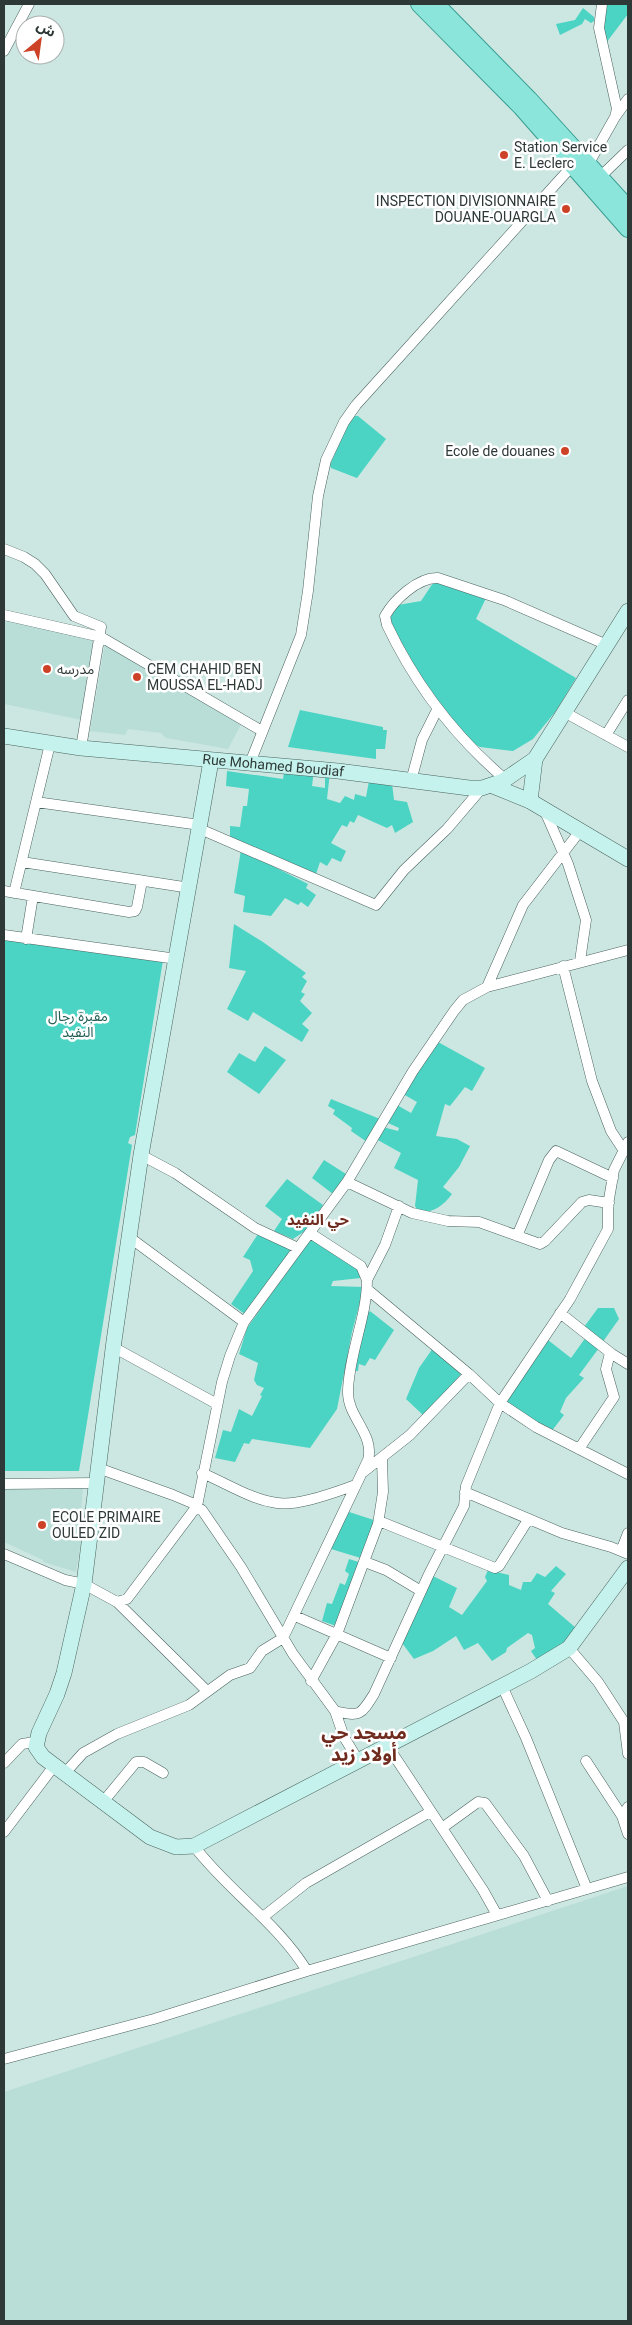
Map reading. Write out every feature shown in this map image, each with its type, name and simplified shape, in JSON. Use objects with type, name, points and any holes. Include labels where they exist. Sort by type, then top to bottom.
[{"type":"main road","points":[[419,4],[525,103]]},
{"type":"main road","points":[[436,4],[581,164],[628,229]]},
{"type":"main road","points":[[581,164],[601,176],[628,208]]},
{"type":"street","points":[[4,51],[29,4]]},
{"type":"street","points":[[602,4],[599,28],[617,109],[615,117]]},
{"type":"street","points":[[250,763],[301,635],[318,496],[326,460],[344,422],[356,405],[581,164],[628,100]]},
{"type":"street","points":[[601,176],[628,150]]},
{"type":"street","points":[[4,549],[24,557],[35,564],[45,574],[74,616],[99,625],[101,637],[81,748]]},
{"type":"street","points":[[494,784],[474,752],[437,710],[400,650],[385,619],[396,602],[411,589],[430,579],[438,578],[504,600],[606,645]]},
{"type":"street","points":[[4,615],[101,637],[262,731]]},
{"type":"street","points":[[530,801],[536,759],[606,645],[626,620]]},
{"type":"street","points":[[606,735],[628,700]]},
{"type":"street","points":[[412,781],[422,740],[437,710]]},
{"type":"street","points":[[564,712],[628,747]]},
{"type":"street","name":"Rue Mohamed Boudiaf","points":[[4,736],[81,748],[338,771],[412,781],[494,784],[530,801],[628,859]]},
{"type":"street","points":[[50,744],[22,862],[9,892],[132,912],[137,907],[142,881]]},
{"type":"street","points":[[36,802],[200,827],[376,906],[404,870],[494,784],[536,759]]},
{"type":"street","points":[[211,761],[190,888],[141,1155],[113,1347],[84,1584],[64,1673],[36,1742],[38,1751],[139,1831],[160,1842],[176,1847],[194,1846],[502,1686],[568,1648],[628,1568]]},
{"type":"street","points":[[544,809],[563,853],[586,920],[580,961]]},
{"type":"street","points":[[487,988],[523,905],[580,832]]},
{"type":"street","points":[[22,862],[190,888]]},
{"type":"street","points":[[26,939],[33,896]]},
{"type":"street","points":[[4,935],[177,959]]},
{"type":"street","points":[[117,1602],[127,1599],[197,1506],[217,1404],[230,1356],[244,1322],[347,1182],[413,1071],[454,1011],[463,1000],[487,988],[580,961],[628,950]]},
{"type":"street","points":[[335,1711],[351,1715],[363,1712],[374,1694],[442,1546],[464,1506],[465,1492],[500,1403],[590,1265],[608,1230],[612,1178],[626,1147],[611,1131],[592,1081],[562,966]]},
{"type":"street","points":[[517,1236],[549,1160],[556,1151],[612,1178]]},
{"type":"street","points":[[141,1155],[175,1174],[255,1228],[298,1248]]},
{"type":"street","points":[[347,1182],[429,1218],[479,1222],[534,1243],[542,1243],[582,1202],[589,1200],[609,1203]]},
{"type":"street","points":[[4,1832],[60,1769],[83,1753],[138,1725],[181,1709],[230,1675],[250,1668],[262,1651],[283,1638],[368,1460],[370,1447],[352,1413],[348,1392],[367,1285],[385,1245],[399,1206]]},
{"type":"street","points":[[310,1233],[361,1266],[367,1285],[500,1403],[530,1423],[628,1474]]},
{"type":"street","points":[[129,1236],[244,1322]]},
{"type":"street","points":[[560,1313],[610,1353],[628,1364]]},
{"type":"street","points":[[113,1347],[217,1404]]},
{"type":"street","points":[[579,1449],[614,1397],[606,1369],[610,1353]]},
{"type":"street","points":[[362,1473],[410,1435],[469,1374]]},
{"type":"street","points":[[311,1681],[337,1634],[379,1521],[383,1492],[382,1459]]},
{"type":"street","points":[[202,1473],[260,1498],[280,1503],[318,1496],[356,1485]]},
{"type":"street","points":[[4,1484],[97,1475],[197,1506],[241,1567],[311,1681],[335,1711],[344,1737],[358,1760]]},
{"type":"street","points":[[465,1492],[562,1533],[625,1553],[628,1533]]},
{"type":"street","points":[[379,1521],[497,1568],[528,1520]]},
{"type":"street","points":[[4,1554],[65,1580],[84,1584],[117,1602],[208,1691]]},
{"type":"street","points":[[365,1562],[386,1570],[421,1591]]},
{"type":"street","points":[[295,1616],[391,1658]]},
{"type":"street","points":[[568,1648],[598,1682],[624,1722],[627,1732],[628,1754]]},
{"type":"street","points":[[502,1686],[526,1738],[587,1889]]},
{"type":"street","points":[[4,1763],[22,1744],[36,1742]]},
{"type":"street","points":[[388,1745],[497,1916]]},
{"type":"street","points":[[586,1761],[625,1812],[628,1834]]},
{"type":"street","points":[[103,1802],[136,1762],[144,1762],[163,1773]]},
{"type":"street","points":[[442,1828],[478,1802],[484,1803],[524,1856],[548,1901]]},
{"type":"street","points":[[264,1917],[306,1883],[430,1812]]},
{"type":"street","points":[[194,1846],[217,1875],[264,1917],[295,1952],[307,1971]]},
{"type":"street","points":[[4,2059],[154,2019],[307,1971],[628,1877]]},
{"type":"shaded area","name":"مدرسه","points":[[4,612],[98,634],[82,720],[4,704]]},
{"type":"shaded area","name":"CEM CHAHID BEN MOUSSA EL-HADJ","points":[[106,637],[245,717],[228,749],[166,738],[161,733],[128,729],[125,735],[90,731]]},
{"type":"shaded area","name":"ECOLE PRIMAIRE OULED ZID","points":[[4,1485],[83,1487],[81,1512],[77,1515],[76,1521],[83,1530],[76,1572],[43,1562],[43,1560],[4,1542]]},
{"type":"shaded area","points":[[628,1886],[628,2321],[4,2321],[4,2092]]},
{"type":"green space","points":[[605,4],[628,4],[628,14],[606,43],[603,42]]},
{"type":"green space","points":[[583,8],[594,17],[594,21],[591,23],[585,19],[582,24],[560,35],[556,24],[575,20]]},
{"type":"green space","points":[[355,416],[358,416],[386,439],[357,478],[331,468],[330,465],[345,430]]},
{"type":"green space","points":[[435,580],[487,596],[476,619],[576,678],[556,711],[533,739],[513,751],[480,747],[468,741],[441,713],[388,622],[398,605],[421,601]]},
{"type":"green space","points":[[300,710],[383,727],[383,730],[387,730],[385,749],[376,749],[376,759],[288,747]]},
{"type":"green space","points":[[285,766],[314,770],[312,786],[325,788],[325,772],[330,772],[327,799],[340,803],[345,796],[354,800],[355,794],[366,797],[369,781],[392,783],[394,800],[407,802],[413,822],[395,833],[392,825],[387,828],[358,815],[354,823],[350,821],[347,827],[342,825],[331,843],[346,851],[341,862],[332,858],[327,866],[320,862],[315,877],[241,845],[242,841],[230,840],[230,826],[240,827],[243,806],[247,806],[249,789],[226,786],[227,771],[283,779]]},
{"type":"green space","points":[[241,850],[308,884],[306,888],[316,895],[308,907],[301,902],[298,905],[285,898],[271,916],[243,912],[245,896],[234,893]]},
{"type":"green space","points":[[234,924],[306,973],[302,977],[307,981],[301,992],[305,994],[300,1001],[312,1013],[302,1024],[309,1030],[302,1042],[253,1012],[248,1021],[227,1009],[246,971],[229,968]]},
{"type":"green space","name":"مقبرة رجال النفيد","points":[[4,938],[163,960],[135,1135],[130,1137],[128,1143],[132,1145],[79,1471],[4,1471]]},
{"type":"green space","points":[[438,1042],[485,1068],[472,1091],[465,1087],[450,1106],[445,1104],[436,1136],[457,1139],[470,1146],[459,1167],[443,1187],[452,1194],[438,1208],[419,1213],[415,1206],[418,1180],[394,1168],[401,1153],[376,1139],[383,1127],[398,1131],[399,1128],[388,1123],[397,1105],[411,1113],[417,1102],[403,1094]]},
{"type":"green space","points":[[265,1046],[286,1060],[259,1094],[227,1072],[239,1053],[255,1062]]},
{"type":"green space","points":[[331,1099],[380,1119],[367,1142],[351,1131],[352,1128],[333,1114],[335,1110],[328,1106]]},
{"type":"green space","points":[[324,1160],[346,1174],[333,1194],[312,1178]]},
{"type":"green space","points":[[287,1179],[323,1205],[305,1231],[293,1239],[274,1231],[282,1219],[265,1206]]},
{"type":"green space","points":[[258,1234],[292,1248],[246,1315],[231,1304],[253,1271],[250,1260],[243,1257]]},
{"type":"green space","points":[[322,1236],[347,1252],[355,1263],[361,1278],[333,1281],[331,1286],[364,1287],[352,1332],[337,1409],[310,1448],[252,1439],[249,1444],[244,1443],[235,1462],[215,1458],[223,1430],[231,1432],[239,1409],[252,1416],[264,1388],[257,1385],[254,1380],[258,1363],[239,1354],[247,1328],[311,1238]]},
{"type":"green space","points":[[598,1308],[614,1308],[619,1319],[602,1343],[584,1327]]},
{"type":"green space","points":[[370,1311],[394,1330],[375,1360],[370,1358],[365,1366],[359,1364],[358,1371],[355,1371],[364,1318]]},
{"type":"green space","points":[[586,1337],[599,1348],[579,1375],[584,1378],[566,1398],[560,1412],[564,1415],[551,1432],[504,1400],[548,1340],[571,1358]]},
{"type":"green space","points":[[433,1348],[463,1372],[424,1416],[406,1399],[419,1368]]},
{"type":"green space","points":[[346,1511],[377,1521],[364,1559],[331,1549]]},
{"type":"green space","points":[[349,1559],[362,1563],[336,1626],[322,1621],[327,1603],[332,1604],[340,1583],[345,1585],[349,1574],[345,1571]]},
{"type":"green space","points":[[556,1566],[566,1574],[551,1591],[555,1593],[548,1604],[576,1628],[562,1646],[537,1660],[531,1651],[535,1648],[532,1635],[528,1633],[492,1661],[478,1643],[464,1650],[456,1636],[433,1651],[414,1659],[402,1643],[431,1575],[457,1588],[449,1607],[462,1615],[487,1581],[485,1577],[488,1570],[509,1575],[509,1585],[521,1590],[523,1582],[531,1582],[537,1573],[545,1577]]},
{"type":"place","name":"Station Service E. Leclerc","points":[[504,155]]},
{"type":"place","name":"INSPECTION DIVISIONNAIRE DOUANE-OUARGLA","points":[[566,209]]},
{"type":"place","name":"Ecole de douanes","points":[[565,451]]},
{"type":"place","name":"مدرسه","points":[[47,669]]},
{"type":"place","name":"CEM CHAHID BEN MOUSSA EL-HADJ","points":[[137,677]]},
{"type":"place","name":"ECOLE PRIMAIRE OULED ZID","points":[[42,1525]]},
{"type":"district","name":"حي النفيد","points":[[318,1220]]},
{"type":"district","name":"مسجد حي أولاد زيد","points":[[364,1743]]}]
